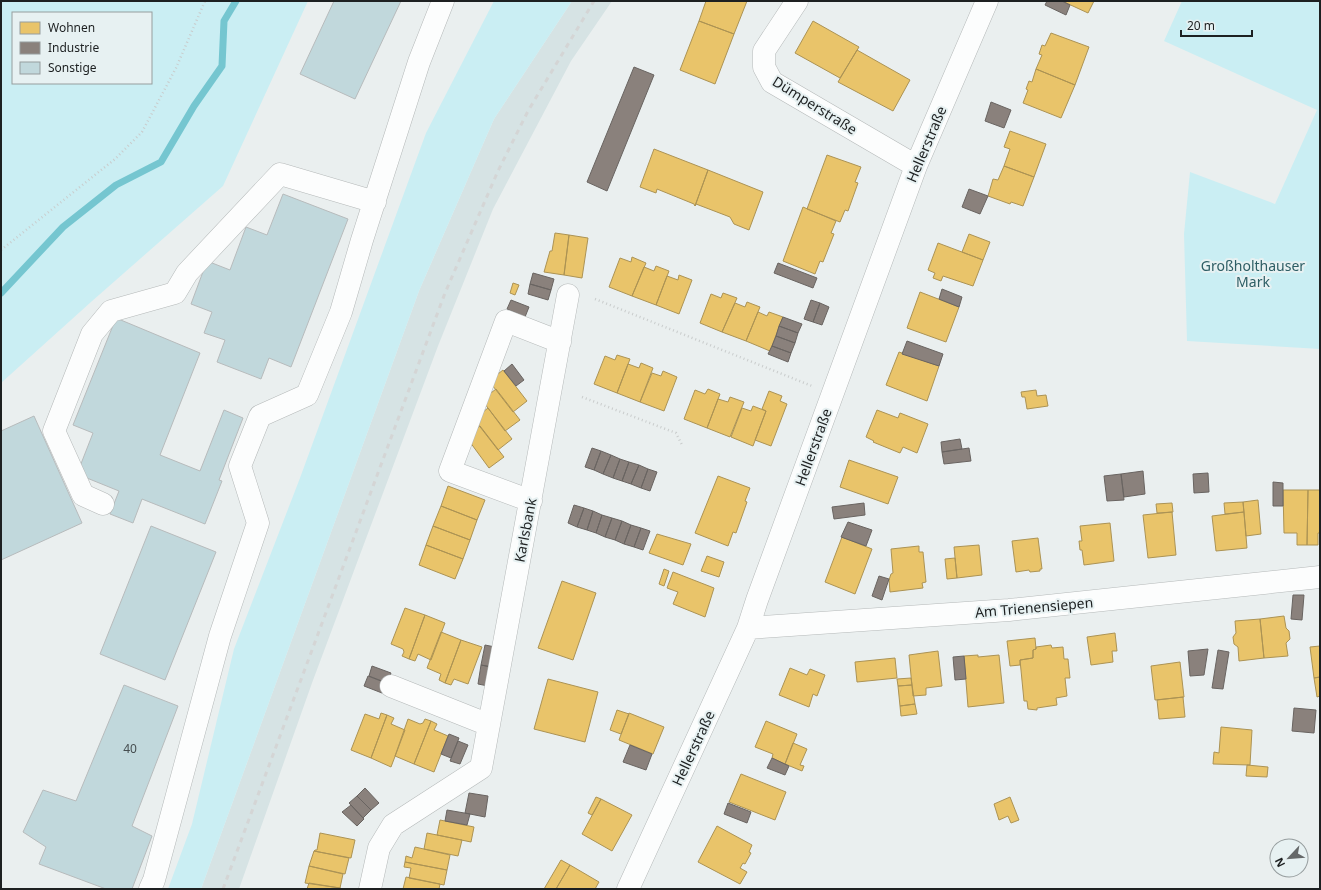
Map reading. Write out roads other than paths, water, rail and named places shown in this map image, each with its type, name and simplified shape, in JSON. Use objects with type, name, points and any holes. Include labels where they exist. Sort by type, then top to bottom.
[{"type":"street","points":[[150,889],[154,880],[220,636],[258,523],[240,466],[260,416],[307,395],[341,312],[362,240],[419,62],[442,1]]},
{"type":"street","name":"Dümperstraße","points":[[797,1],[764,51],[764,67],[772,82],[916,166]]},
{"type":"street","name":"Hellerstraße","points":[[628,889],[748,628],[916,166],[987,1]]},
{"type":"street","points":[[104,504],[83,495],[54,431],[92,334],[111,311],[175,294],[186,273],[280,174],[375,202]]},
{"type":"street","name":"Karlsbank","points":[[370,889],[379,848],[393,825],[481,768],[568,295]]},
{"type":"street","points":[[531,501],[450,471],[506,321],[561,338]]},
{"type":"street","name":"Am Trienensiepen","points":[[748,628],[1009,610],[1320,577]]},
{"type":"street","points":[[391,686],[489,725]]},
{"type":"waterway","points":[[1,293],[63,227],[116,185],[161,162],[194,106],[222,66],[224,21],[236,1]]},
{"type":"railway","points":[[223,889],[445,293],[498,171],[528,111],[594,1]]},
{"type":"park label","name":"Großholthauser Mark","points":[[1253,274]]}]
